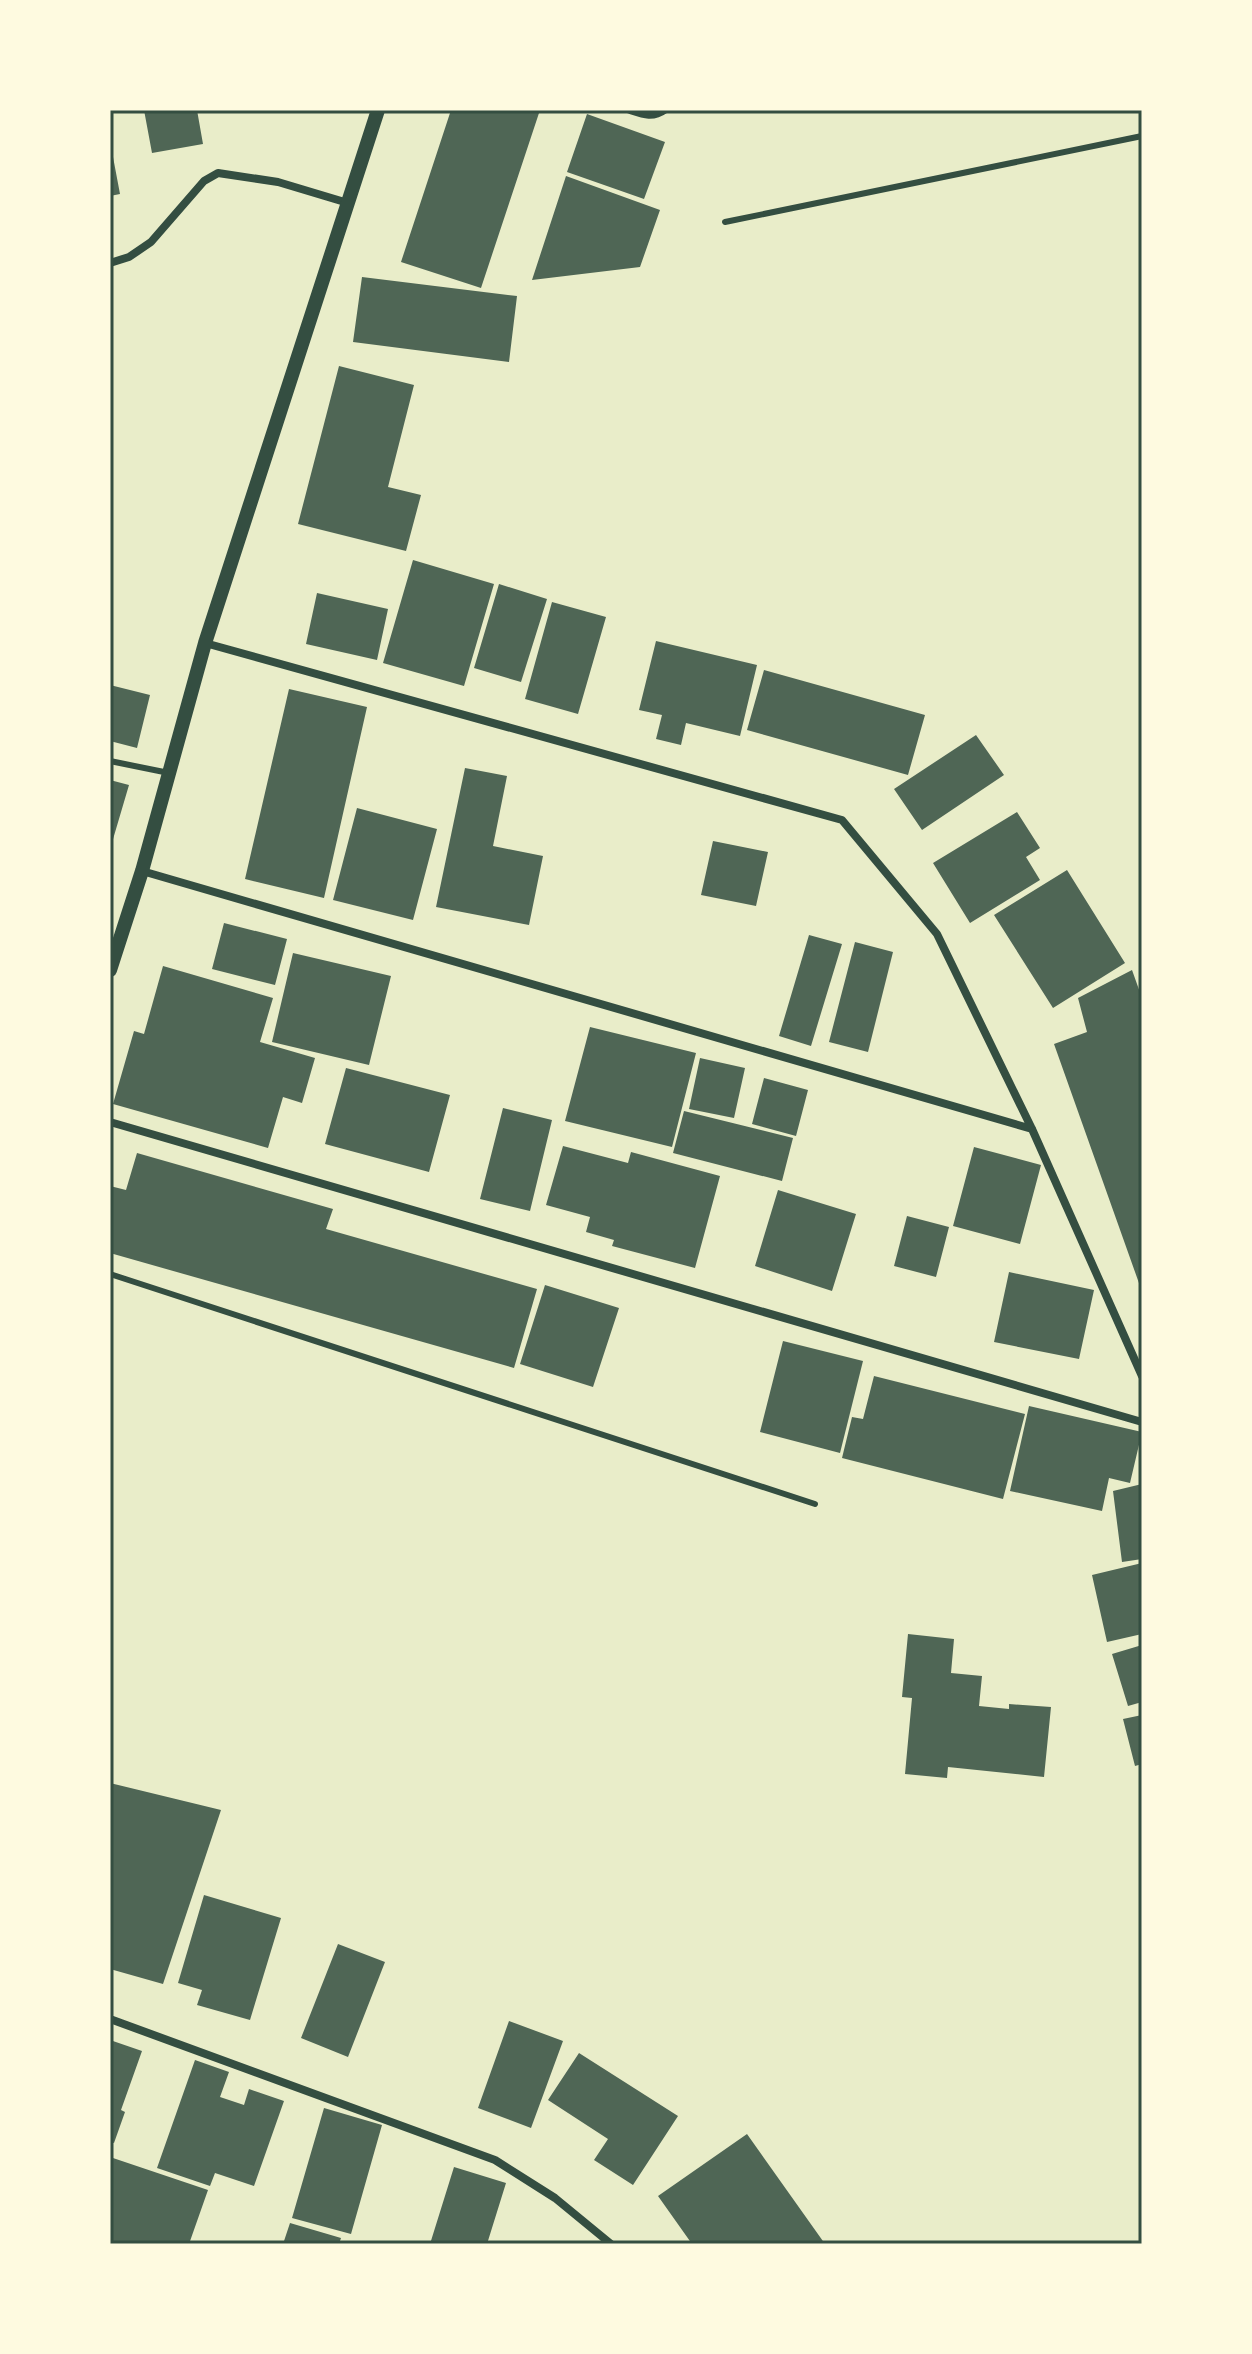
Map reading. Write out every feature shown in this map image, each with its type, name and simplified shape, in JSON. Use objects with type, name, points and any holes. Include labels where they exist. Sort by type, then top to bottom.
[{"type":"street","points":[[110,970],[142,871],[205,643],[378,110]]},
{"type":"street","points":[[110,263],[129,257],[151,242],[204,181],[218,173],[278,182],[348,203]]},
{"type":"street","points":[[205,643],[842,820],[937,934],[1032,1129],[1142,1376]]},
{"type":"street","points":[[142,871],[1032,1129]]},
{"type":"street","points":[[110,1122],[1142,1422]]},
{"type":"street","points":[[110,2019],[495,2160],[555,2198],[611,2244]]},
{"type":"lane","points":[[627,110],[655,117],[666,110]]},
{"type":"lane","points":[[725,222],[1142,136]]},
{"type":"lane","points":[[110,761],[169,773]]},
{"type":"lane","points":[[110,1274],[815,1504]]},
{"type":"building","points":[[144,110],[197,110],[203,144],[152,153]]},
{"type":"building","points":[[451,110],[540,110],[481,288],[401,262]]},
{"type":"building","points":[[587,114],[665,142],[644,199],[567,172]]},
{"type":"building","points":[[110,141],[120,194],[110,196]]},
{"type":"building","points":[[566,176],[660,210],[640,267],[532,280]]},
{"type":"building","points":[[362,277],[517,296],[509,362],[353,342]]},
{"type":"building","points":[[339,366],[414,385],[388,487],[421,495],[406,551],[298,524]]},
{"type":"building","points":[[413,560],[494,584],[464,686],[383,663]]},
{"type":"building","points":[[499,584],[547,599],[521,682],[474,668]]},
{"type":"building","points":[[317,593],[388,609],[377,660],[306,644]]},
{"type":"building","points":[[552,602],[606,617],[578,714],[525,699]]},
{"type":"building","points":[[656,641],[757,665],[740,736],[686,723],[681,745],[656,739],[662,715],[639,710]]},
{"type":"building","points":[[764,670],[925,715],[908,775],[747,730]]},
{"type":"building","points":[[110,685],[150,695],[137,748],[110,741]]},
{"type":"building","points":[[289,689],[367,707],[324,898],[245,879]]},
{"type":"building","points":[[976,735],[1004,775],[922,830],[894,789]]},
{"type":"building","points":[[465,768],[507,776],[493,846],[543,856],[529,925],[436,907]]},
{"type":"building","points":[[110,780],[129,785],[111,846],[110,846]]},
{"type":"building","points":[[357,808],[437,829],[413,920],[333,900]]},
{"type":"building","points":[[1017,812],[1040,848],[1026,857],[1040,880],[970,923],[933,863]]},
{"type":"building","points":[[713,841],[768,852],[756,906],[701,895]]},
{"type":"building","points":[[1067,870],[1125,963],[1053,1008],[994,915]]},
{"type":"building","points":[[224,923],[287,939],[275,985],[212,969]]},
{"type":"building","points":[[809,935],[842,944],[811,1046],[779,1036]]},
{"type":"building","points":[[855,942],[893,952],[868,1052],[829,1042]]},
{"type":"building","points":[[293,953],[391,976],[369,1065],[272,1042]]},
{"type":"building","points":[[163,966],[273,998],[260,1042],[315,1058],[302,1103],[283,1097],[268,1148],[113,1104],[134,1031],[144,1034]]},
{"type":"building","points":[[1132,970],[1142,998],[1140,1286],[1054,1044],[1087,1032],[1078,998]]},
{"type":"building","points":[[590,1027],[696,1053],[672,1147],[565,1121]]},
{"type":"building","points":[[700,1058],[745,1068],[734,1118],[689,1109]]},
{"type":"building","points":[[346,1068],[450,1095],[429,1172],[325,1144]]},
{"type":"building","points":[[764,1078],[808,1090],[796,1136],[752,1124]]},
{"type":"building","points":[[503,1108],[552,1120],[530,1211],[480,1199]]},
{"type":"building","points":[[684,1111],[793,1138],[782,1181],[673,1153]]},
{"type":"building","points":[[563,1146],[628,1163],[631,1152],[720,1176],[695,1268],[612,1246],[614,1240],[586,1232],[590,1217],[546,1205]]},
{"type":"building","points":[[974,1147],[1041,1165],[1020,1244],[953,1226]]},
{"type":"building","points":[[137,1153],[333,1209],[326,1229],[537,1289],[514,1368],[110,1253],[110,1186],[126,1190]]},
{"type":"building","points":[[778,1190],[856,1214],[832,1291],[755,1266]]},
{"type":"building","points":[[907,1216],[949,1227],[936,1277],[894,1266]]},
{"type":"building","points":[[1009,1272],[1094,1290],[1079,1359],[994,1342]]},
{"type":"building","points":[[545,1285],[619,1308],[593,1387],[520,1364]]},
{"type":"building","points":[[783,1341],[863,1361],[840,1453],[760,1432]]},
{"type":"building","points":[[874,1376],[1025,1414],[1003,1499],[842,1458],[852,1417],[863,1419]]},
{"type":"building","points":[[1029,1406],[1142,1432],[1130,1483],[1109,1478],[1102,1511],[1010,1491]]},
{"type":"building","points":[[1142,1484],[1142,1559],[1122,1562],[1113,1491]]},
{"type":"building","points":[[1142,1563],[1142,1634],[1107,1642],[1092,1575]]},
{"type":"building","points":[[908,1634],[954,1639],[951,1673],[982,1676],[979,1706],[1009,1709],[1009,1704],[1051,1707],[1044,1777],[948,1767],[947,1778],[905,1774],[912,1698],[902,1697]]},
{"type":"building","points":[[1142,1645],[1142,1702],[1128,1706],[1112,1654]]},
{"type":"building","points":[[1142,1715],[1142,1764],[1135,1766],[1123,1719]]},
{"type":"building","points":[[110,1783],[221,1810],[163,1984],[110,1969]]},
{"type":"building","points":[[204,1895],[281,1918],[250,2020],[197,2005],[202,1990],[178,1983]]},
{"type":"building","points":[[338,1944],[385,1962],[348,2057],[301,2038]]},
{"type":"building","points":[[509,2021],[563,2041],[531,2128],[478,2108]]},
{"type":"building","points":[[110,2040],[142,2051],[121,2110],[125,2112],[114,2143],[110,2142]]},
{"type":"building","points":[[579,2053],[678,2116],[633,2185],[594,2160],[608,2139],[548,2100]]},
{"type":"building","points":[[195,2060],[229,2072],[220,2097],[244,2105],[249,2089],[284,2101],[254,2186],[215,2173],[210,2186],[157,2168]]},
{"type":"building","points":[[324,2108],[382,2125],[351,2234],[292,2218]]},
{"type":"building","points":[[747,2134],[825,2244],[692,2244],[658,2196]]},
{"type":"building","points":[[110,2157],[208,2190],[189,2244],[110,2244]]},
{"type":"building","points":[[454,2167],[506,2183],[487,2244],[430,2244]]},
{"type":"building","points":[[290,2223],[341,2238],[339,2244],[283,2244]]}]
